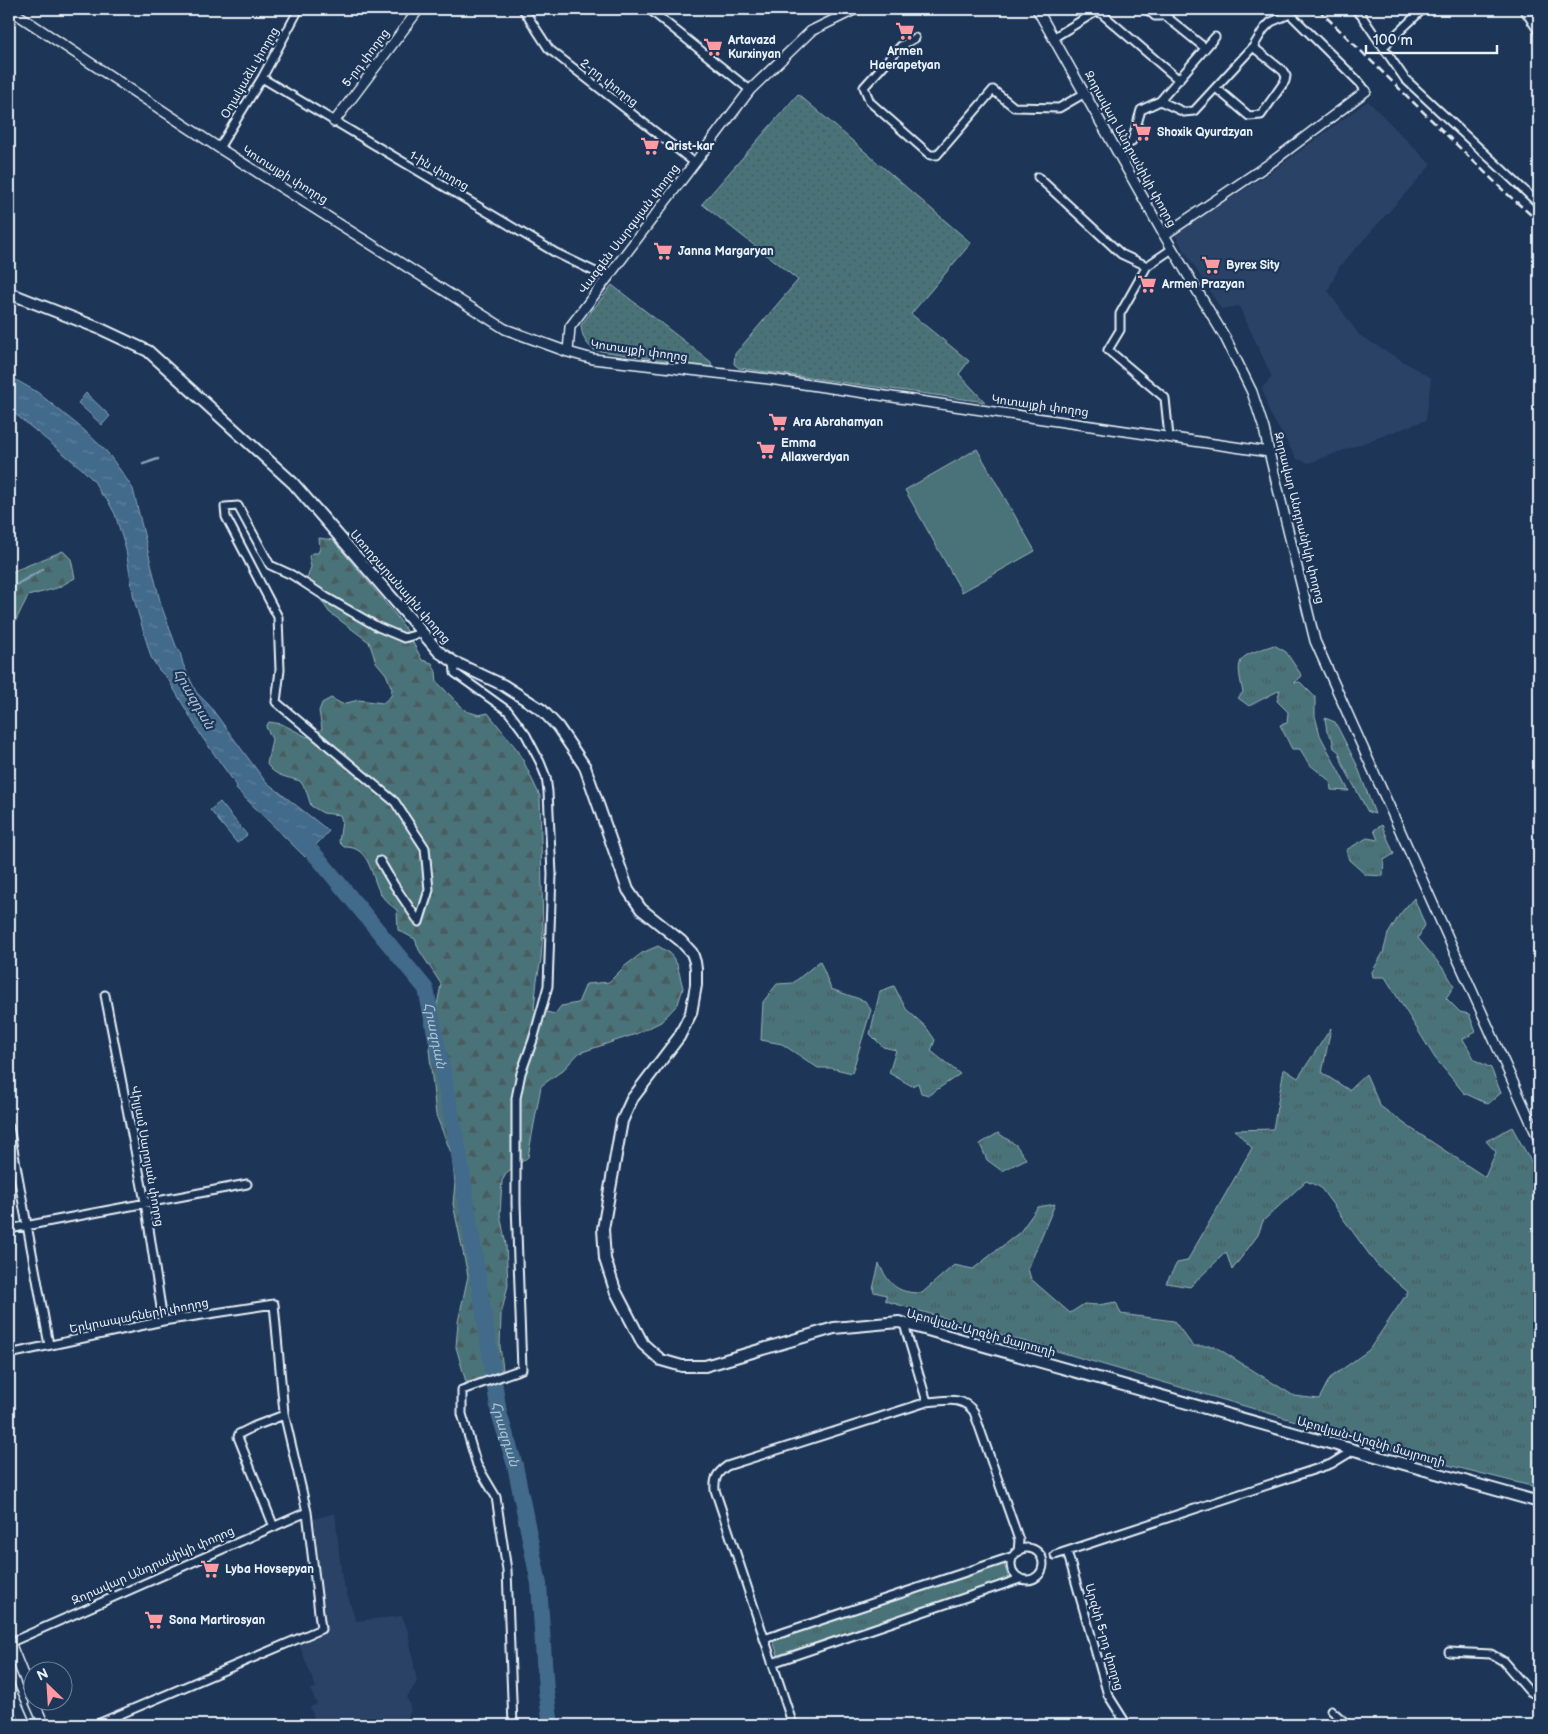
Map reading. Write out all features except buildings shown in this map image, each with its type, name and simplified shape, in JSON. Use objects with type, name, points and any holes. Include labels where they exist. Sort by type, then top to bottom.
[{"type":"main road","name":"Առողջարանային փողոց","points":[[9,292],[84,322],[148,351],[293,482],[439,652],[454,662],[503,685],[542,710],[558,728],[585,767],[628,890],[641,909],[681,941],[692,953],[696,968],[696,985],[691,1013],[679,1037],[632,1099],[622,1121]]},
{"type":"main road","name":"Աբովյան-Արզնի մայրուղի","points":[[622,1121],[603,1230],[605,1259],[615,1290],[643,1344],[661,1360],[682,1366],[705,1366],[834,1328],[899,1322],[1539,1502]]},
{"type":"street","name":"Կոտայքի փողոց","points":[[9,9],[219,148],[505,329],[568,352],[593,359],[769,379],[1268,452]]},
{"type":"street","name":"Օղակաձև փողոց","points":[[219,148],[262,78],[299,9]]},
{"type":"street","name":"5-րդ փողոց","points":[[334,122],[419,9]]},
{"type":"street","name":"2-րդ փողոց","points":[[523,9],[548,49],[695,163]]},
{"type":"street","points":[[650,9],[750,90]]},
{"type":"street","name":"Վազգեն Սարգսյան փողոց","points":[[568,352],[570,327],[750,90],[811,31],[856,9]]},
{"type":"street","name":"Զորավար Անդրանիկի փողոց","points":[[1037,9],[1086,93],[1172,249],[1226,338],[1244,374],[1264,429],[1268,452],[1316,641],[1539,1140]]},
{"type":"street","points":[[1146,9],[1155,16],[1160,16],[1165,11],[1205,48]]},
{"type":"street","points":[[1355,9],[1405,79],[1539,204]]},
{"type":"street","points":[[1383,47],[1423,9]]},
{"type":"street","points":[[1524,9],[1539,32]]},
{"type":"street","points":[[1160,101],[1189,113],[1194,111],[1253,47],[1264,29],[1287,11],[1366,91],[1269,164],[1164,235]]},
{"type":"street","points":[[1053,38],[1092,14],[1096,12],[1102,13],[1178,80]]},
{"type":"street","points":[[1119,153],[1132,141],[1140,110],[1160,101],[1214,37]]},
{"type":"street","points":[[916,38],[901,46],[864,87],[870,102],[930,155],[937,155],[993,90],[1014,107],[1059,108],[1086,93]]},
{"type":"street","points":[[1216,88],[1249,116],[1261,115],[1285,81],[1286,76],[1283,71],[1253,47]]},
{"type":"street","name":"1-ին փողոց","points":[[262,78],[556,253],[608,278]]},
{"type":"street","points":[[1038,177],[1121,254],[1147,266]]},
{"type":"street","points":[[1169,437],[1165,398],[1108,350],[1120,330],[1120,314],[1147,266],[1172,249]]},
{"type":"street","points":[[380,861],[419,922],[429,890],[426,848],[395,802],[276,702],[280,670],[278,617],[226,517],[226,507],[238,506],[270,565],[378,626],[404,638],[422,633]]},
{"type":"street","points":[[454,662],[455,673],[508,711],[526,735],[543,769],[548,792],[552,874],[548,986],[533,1040],[521,1073],[516,1098],[516,1204],[522,1369],[462,1390],[462,1414],[477,1464],[496,1498],[508,1570],[513,1725]]},
{"type":"street","name":"Վիլյամ Սարոյան փողոց","points":[[105,995],[144,1202],[163,1321]]},
{"type":"street","points":[[9,1127],[48,1345]]},
{"type":"street","points":[[9,1229],[247,1184]]},
{"type":"street","name":"Երկրապահների փողոց","points":[[9,1354],[163,1321],[274,1304],[284,1415]]},
{"type":"street","points":[[904,1324],[926,1402]]},
{"type":"street","points":[[772,1664],[1020,1579],[1032,1579],[1042,1571],[1042,1558],[1038,1552],[1028,1548],[1019,1540],[974,1412],[970,1406],[958,1400],[926,1402],[727,1466],[716,1475],[714,1482],[715,1490],[772,1664],[793,1725]]},
{"type":"street","points":[[95,1725],[321,1629],[307,1512],[284,1415],[255,1426],[239,1434],[238,1437],[274,1527]]},
{"type":"street","points":[[1055,1555],[1331,1464],[1354,1450]]},
{"type":"street","name":"Զորավար Անդրանիկի փողոց","points":[[9,1642],[307,1512]]},
{"type":"street","points":[[1019,1540],[1012,1567],[1020,1579]]},
{"type":"street","points":[[764,1639],[1016,1554],[1028,1548]]},
{"type":"street","name":"Արզնի 5-րդ փողոց","points":[[1067,1551],[1108,1695],[1127,1725]]},
{"type":"street","points":[[9,1642],[22,1673]]},
{"type":"street","points":[[1449,1652],[1491,1654],[1503,1661],[1529,1691],[1539,1696]]},
{"type":"street","points":[[9,1686],[26,1725]]},
{"type":"street","points":[[1331,1710],[1348,1725]]},
{"type":"street","points":[[38,1712],[44,1725]]},
{"type":"shaded area","points":[[1368,101],[1431,165],[1339,267],[1328,291],[1359,335],[1431,378],[1426,420],[1309,463],[1297,459],[1269,412],[1262,388],[1272,377],[1239,306],[1221,309],[1174,234],[1267,175]]},
{"type":"shaded area","points":[[335,1513],[342,1579],[356,1621],[402,1616],[408,1631],[417,1682],[407,1697],[411,1710],[404,1725],[317,1725],[310,1707],[317,1704],[310,1689],[316,1688],[299,1644],[319,1637],[325,1621],[314,1519]]},
{"type":"green space","points":[[798,94],[971,243],[911,314],[969,361],[959,374],[985,402],[739,368],[734,364],[735,354],[798,280],[702,204]]},
{"type":"green space","points":[[612,285],[711,362],[712,368],[594,350],[584,339],[581,325]]},
{"type":"green space","points":[[977,449],[1035,551],[962,592],[905,490]]},
{"type":"green space","points":[[319,538],[333,540],[395,614],[407,631],[422,660],[432,663],[436,672],[437,682],[466,711],[479,715],[488,713],[519,752],[540,796],[543,932],[534,1009],[555,1014],[561,1006],[578,1003],[586,984],[609,982],[642,953],[658,946],[670,953],[677,964],[683,988],[678,1004],[661,1022],[636,1034],[579,1053],[563,1070],[541,1086],[528,1157],[506,1174],[502,1181],[500,1214],[506,1245],[508,1285],[501,1315],[500,1346],[503,1369],[475,1382],[466,1382],[456,1347],[458,1322],[468,1276],[453,1204],[455,1183],[452,1155],[436,1115],[429,1049],[441,984],[419,950],[415,939],[398,930],[397,910],[382,896],[365,857],[353,848],[344,847],[339,842],[342,821],[340,815],[323,813],[311,806],[306,790],[300,781],[277,774],[267,764],[272,739],[266,727],[269,722],[282,724],[307,737],[322,729],[319,711],[322,703],[331,698],[342,704],[359,700],[383,703],[391,696],[392,689],[386,674],[376,662],[369,642],[329,612],[307,579],[311,567],[309,556],[312,553],[318,553],[320,548]]},
{"type":"green space","points":[[63,551],[71,559],[75,578],[57,588],[28,596],[9,634],[9,573]]},
{"type":"green space","points":[[1274,645],[1286,652],[1302,676],[1294,683],[1300,682],[1315,697],[1315,716],[1320,735],[1349,791],[1331,790],[1330,781],[1309,764],[1300,749],[1292,749],[1280,725],[1287,723],[1288,712],[1277,701],[1280,690],[1249,706],[1238,698],[1243,692],[1239,670],[1242,659],[1247,655]]},
{"type":"green space","points":[[1325,718],[1335,722],[1357,765],[1375,814],[1368,812],[1343,765],[1339,752],[1334,748],[1332,738],[1327,732]]},
{"type":"green space","points":[[1382,825],[1394,854],[1384,860],[1383,876],[1366,875],[1349,860],[1346,850],[1367,838],[1378,840],[1374,830]]},
{"type":"green space","points":[[1414,898],[1425,925],[1418,938],[1446,972],[1454,986],[1446,998],[1460,1012],[1469,1014],[1476,1032],[1463,1039],[1475,1060],[1491,1068],[1501,1093],[1488,1104],[1464,1093],[1435,1058],[1385,977],[1373,977],[1372,972],[1383,953],[1388,934],[1400,914]]},
{"type":"green space","points":[[820,961],[831,989],[865,1001],[871,1010],[852,1073],[831,1068],[818,1068],[782,1044],[761,1040],[763,1002],[777,984],[793,983]]},
{"type":"green space","points":[[894,986],[906,1009],[926,1027],[935,1040],[931,1051],[960,1074],[929,1095],[921,1093],[918,1083],[912,1086],[889,1073],[896,1050],[883,1047],[870,1034],[880,991]]},
{"type":"green space","points":[[1331,1028],[1322,1073],[1349,1090],[1366,1074],[1380,1106],[1485,1177],[1496,1152],[1486,1141],[1512,1127],[1539,1176],[1539,1488],[1432,1461],[886,1301],[886,1295],[874,1292],[873,1289],[879,1264],[895,1286],[913,1293],[922,1293],[954,1265],[973,1269],[1020,1232],[1038,1207],[1055,1204],[1028,1269],[1031,1279],[1070,1313],[1084,1304],[1098,1305],[1116,1302],[1121,1314],[1174,1321],[1193,1346],[1214,1346],[1294,1396],[1319,1399],[1330,1378],[1369,1350],[1408,1292],[1377,1265],[1320,1187],[1306,1181],[1263,1221],[1258,1235],[1232,1270],[1226,1252],[1190,1287],[1166,1283],[1177,1263],[1187,1261],[1252,1148],[1235,1130],[1273,1129],[1284,1069],[1298,1078]]},
{"type":"green space","points":[[998,1133],[1016,1145],[1026,1159],[1002,1171],[987,1160],[980,1144]]},
{"type":"green space","points":[[1004,1564],[1009,1579],[778,1655],[773,1641]]},
{"type":"water","points":[[9,376],[37,392],[84,430],[107,452],[133,489],[161,605],[183,664],[196,692],[209,705],[265,781],[329,831],[305,857],[236,789],[237,786],[202,737],[168,679],[159,670],[151,657],[134,599],[126,550],[115,514],[94,481],[81,468],[9,409]]},
{"type":"water","points":[[86,393],[110,416],[102,425],[78,403]]},
{"type":"water","points":[[220,802],[247,835],[237,843],[210,810]]},
{"type":"waterway","points":[[143,464],[158,459]]},
{"type":"waterway","points":[[9,589],[43,569]]},
{"type":"waterway","name":"Հրազդան","points":[[296,835],[318,858],[426,989],[458,1147],[499,1413],[515,1465],[539,1584],[546,1691],[551,1725]]},
{"type":"railway","points":[[1318,9],[1505,192],[1539,222]]},
{"type":"place","name":"Armen Haerapetyan","points":[[905,31]]},
{"type":"place","name":"Artavazd Kurxinyan","points":[[713,47]]},
{"type":"place","name":"Shoxik Qyurdzyan","points":[[1142,132]]},
{"type":"place","name":"Qrist-kar","points":[[650,146]]},
{"type":"place","name":"Janna Margaryan","points":[[663,251]]},
{"type":"place","name":"Byrex Sity","points":[[1211,265]]},
{"type":"place","name":"Armen Prazyan","points":[[1147,284]]},
{"type":"place","name":"Ara Abrahamyan","points":[[778,422]]},
{"type":"place","name":"Emma Allaxverdyan","points":[[766,450]]},
{"type":"place","name":"Lyba Hovsepyan","points":[[210,1569]]},
{"type":"place","name":"Sona Martirosyan","points":[[154,1620]]}]
